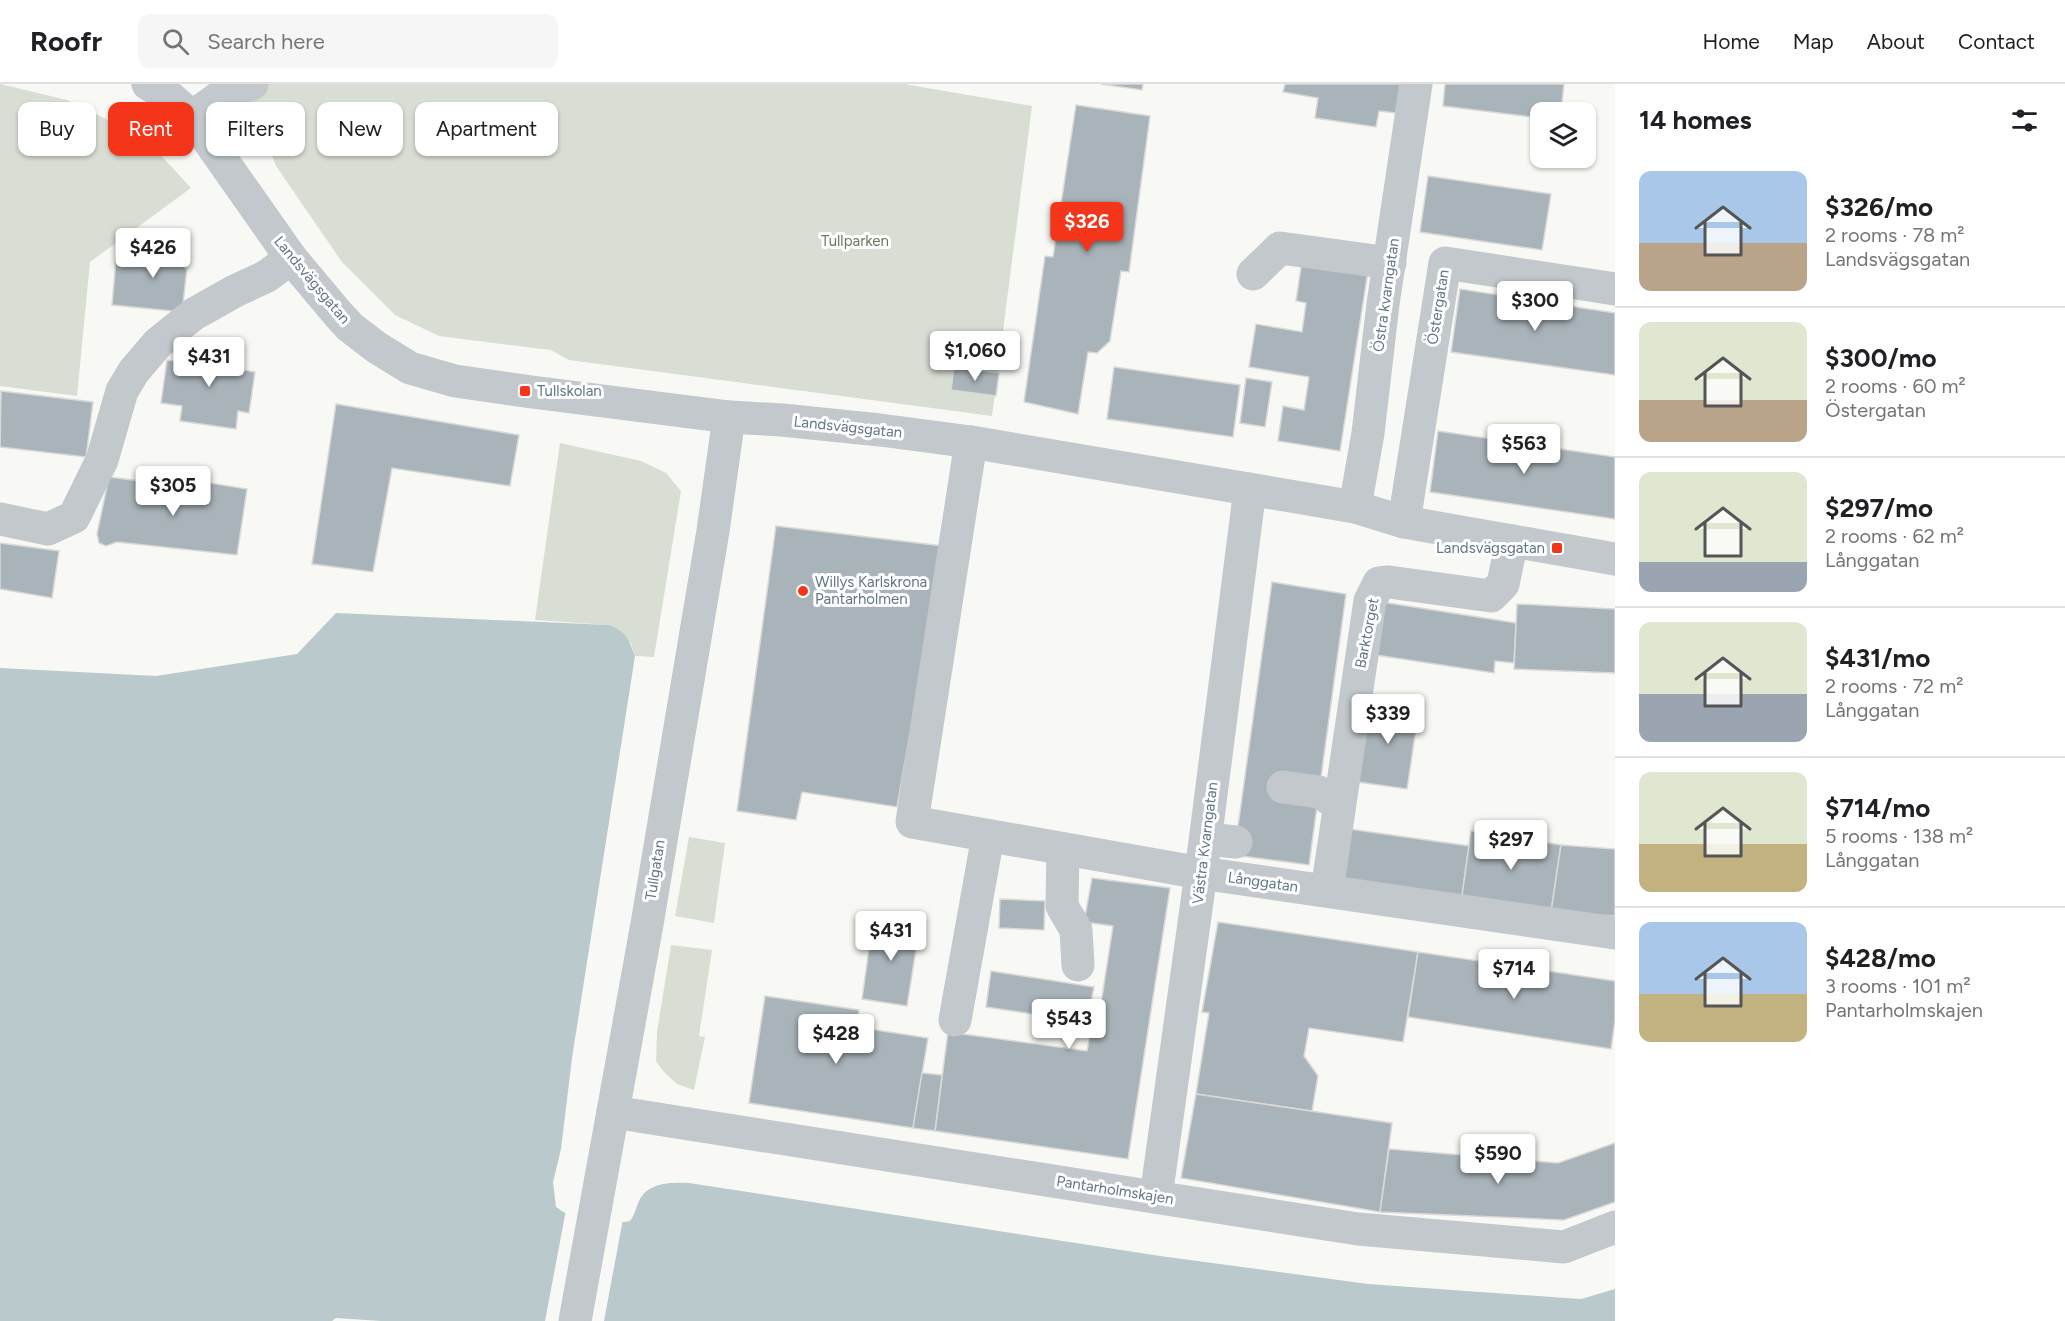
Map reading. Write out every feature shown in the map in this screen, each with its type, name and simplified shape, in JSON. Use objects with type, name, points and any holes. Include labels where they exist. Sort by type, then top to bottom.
[{"type":"street","name":"Landsvägsgatan","points":[[148,84],[167,94],[176,102]]},
{"type":"street","points":[[194,116],[224,94],[252,84]]},
{"type":"street","name":"Östra kvarngatan","points":[[1356,507],[1416,84]]},
{"type":"street","name":"Landsvägsgatan","points":[[194,120],[291,258],[350,327],[410,369],[455,381],[729,417],[880,429],[971,442],[1356,507],[1404,522],[1615,559]]},
{"type":"street","points":[[1253,274],[1280,248],[1390,263]]},
{"type":"street","points":[[0,519],[48,529],[74,517],[102,460],[122,391],[134,371],[158,344],[194,314],[267,276],[291,258]]},
{"type":"street","name":"Östergatan","points":[[1404,522],[1445,263],[1615,290]]},
{"type":"street","name":"Tullgatan","points":[[575,1321],[713,531],[729,417]]},
{"type":"street","name":"Långgatan","points":[[971,442],[912,822],[1201,873],[1615,933]]},
{"type":"street","name":"Västra Kvarngatan","points":[[1156,1197],[1201,873],[1221,840],[1250,489]]},
{"type":"street","name":"Barktorget","points":[[1327,891],[1338,804],[1370,601],[1379,583],[1389,582],[1491,596],[1503,584],[1512,541]]},
{"type":"street","points":[[1283,787],[1319,792],[1338,804]]},
{"type":"street","points":[[956,1020],[988,836]]},
{"type":"street","points":[[1063,849],[1062,906],[1076,930],[1078,965]]},
{"type":"street","name":"Pantarholmskajen","points":[[613,1112],[1358,1229],[1564,1247],[1615,1227]]},
{"type":"green space","points":[[0,84],[71,102],[18,102],[18,156],[96,156],[96,114],[108,120],[108,156],[162,156],[191,188],[90,262],[77,396],[0,386]]},
{"type":"green space","name":"Tullparken","points":[[239,84],[904,84],[1032,106],[992,416],[569,360],[551,350],[439,336],[395,315],[342,262],[276,166],[272,156],[305,156],[305,102],[252,102],[247,90]]},
{"type":"green space","points":[[560,443],[641,461],[666,473],[681,491],[654,657],[635,656],[631,643],[609,625],[535,620]]},
{"type":"green space","points":[[689,837],[725,843],[714,923],[675,916]]},
{"type":"green space","points":[[671,945],[712,950],[699,1036],[705,1037],[694,1090],[677,1084],[656,1061],[657,1032]]},
{"type":"shaded area","points":[[336,613],[609,625],[623,633],[633,650],[635,656],[572,1058],[561,1149],[553,1182],[556,1207],[565,1213],[630,1221],[640,1199],[649,1189],[669,1183],[689,1183],[1160,1256],[1368,1284],[1581,1299],[1615,1289],[1615,1321],[381,1321],[336,1318],[332,1321],[0,1321],[0,668],[156,676],[297,654]]},
{"type":"pier","points":[[566,1210],[623,1219],[604,1321],[545,1321]]},
{"type":"building","points":[[1101,84],[1143,84],[1142,90]]},
{"type":"building","points":[[1285,84],[1400,84],[1396,113],[1379,111],[1376,127],[1315,118],[1318,98],[1283,92]]},
{"type":"building","points":[[1445,84],[1564,84],[1562,102],[1530,102],[1530,117],[1443,106]]},
{"type":"building","points":[[1076,105],[1150,116],[1129,272],[1121,271],[1110,341],[1097,353],[1088,352],[1078,414],[1024,402],[1045,256],[1053,257]]},
{"type":"building","points":[[1428,176],[1551,194],[1542,250],[1420,232]]},
{"type":"building","points":[[149,242],[188,245],[182,312],[112,305],[116,259],[146,261]]},
{"type":"building","points":[[1302,261],[1368,271],[1340,451],[1278,441],[1283,406],[1304,410],[1309,377],[1249,367],[1256,324],[1302,332],[1306,303],[1296,301]]},
{"type":"building","points":[[1460,289],[1615,313],[1615,375],[1451,352]]},
{"type":"building","points":[[190,346],[241,354],[238,369],[255,372],[249,413],[238,411],[236,429],[180,421],[182,406],[161,403],[167,360],[188,363]]},
{"type":"building","points":[[954,367],[999,373],[996,396],[951,390]]},
{"type":"building","points":[[1114,367],[1240,385],[1233,437],[1107,419]]},
{"type":"building","points":[[1246,378],[1272,382],[1265,427],[1240,423]]},
{"type":"building","points":[[1,391],[93,402],[86,457],[0,447]]},
{"type":"building","points":[[336,404],[519,435],[510,486],[392,468],[373,572],[312,564]]},
{"type":"building","points":[[1438,431],[1615,457],[1615,519],[1430,492]]},
{"type":"building","points":[[109,477],[149,482],[147,495],[188,501],[192,480],[247,489],[237,555],[117,542],[106,546],[99,543],[97,534]]},
{"type":"building","points":[[776,526],[943,546],[897,807],[802,792],[796,820],[737,811]]},
{"type":"building","points":[[0,543],[59,551],[52,598],[0,589]]},
{"type":"building","points":[[1272,582],[1346,594],[1309,865],[1234,855]]},
{"type":"building","points":[[1382,602],[1516,623],[1514,663],[1495,661],[1494,673],[1376,655]]},
{"type":"building","points":[[1517,604],[1615,609],[1615,673],[1514,669]]},
{"type":"building","points":[[1369,701],[1419,709],[1407,789],[1358,782]]},
{"type":"building","points":[[1349,829],[1469,846],[1462,896],[1342,878]]},
{"type":"building","points":[[1471,831],[1561,845],[1551,912],[1462,896]]},
{"type":"building","points":[[1561,845],[1615,849],[1615,916],[1551,912]]},
{"type":"building","points":[[1092,878],[1170,888],[1128,1159],[935,1131],[948,1032],[1087,1051],[1090,1035],[1096,1036],[1113,926],[1084,922]]},
{"type":"building","points":[[1000,899],[1045,901],[1044,930],[999,928]]},
{"type":"building","points":[[873,920],[920,924],[907,1006],[862,999]]},
{"type":"building","points":[[1218,922],[1418,952],[1403,1042],[1309,1028],[1304,1056],[1318,1076],[1312,1111],[1196,1094],[1209,1013],[1202,1012]]},
{"type":"building","points":[[1418,952],[1615,981],[1615,1020],[1611,1049],[1408,1017]]},
{"type":"building","points":[[991,971],[1094,987],[1087,1022],[986,1007]]},
{"type":"building","points":[[765,996],[859,1010],[857,1027],[928,1038],[913,1128],[749,1103]]},
{"type":"building","points":[[922,1073],[942,1075],[935,1131],[913,1128]]},
{"type":"building","points":[[1196,1094],[1392,1123],[1380,1212],[1181,1178]]},
{"type":"building","points":[[1615,1143],[1615,1202],[1564,1220],[1380,1212],[1389,1149],[1558,1163]]},
{"type":"place","name":"Tullskolan","points":[[525,391]]},
{"type":"place","name":"Landsvägsgatan","points":[[1557,548]]},
{"type":"place","name":"Willys Karlskrona Pantarholmen","points":[[803,591]]}]
